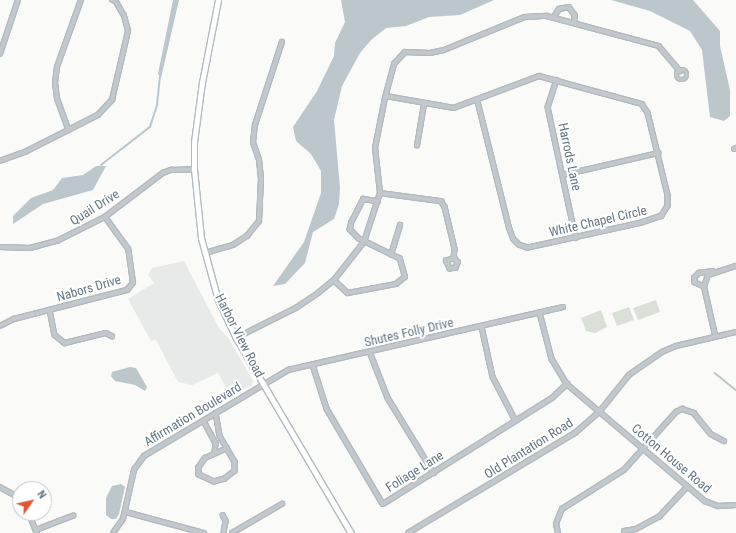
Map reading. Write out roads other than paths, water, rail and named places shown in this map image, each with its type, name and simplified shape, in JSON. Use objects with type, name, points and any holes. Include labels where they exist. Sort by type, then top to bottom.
[{"type":"main road","name":"Harbor View Road","points":[[218,0],[198,108],[194,169],[199,227],[205,253],[218,300],[236,338],[351,533]]},
{"type":"street","points":[[0,54],[1,45],[18,0]]},
{"type":"street","points":[[68,129],[57,99],[55,83],[57,67],[80,0]]},
{"type":"street","points":[[0,161],[25,152],[98,115],[112,100],[128,31],[124,16],[117,1],[112,0]]},
{"type":"street","points":[[554,17],[559,9],[569,7],[575,15],[575,23]]},
{"type":"street","points":[[236,338],[296,308],[334,280],[364,242],[380,193],[375,148],[386,96],[394,64],[405,52],[430,53],[444,50],[525,17],[554,17],[659,46],[680,71]]},
{"type":"street","points":[[205,253],[233,245],[247,236],[259,222],[261,179],[259,160],[253,143],[255,125],[282,42]]},
{"type":"street","name":"White Chapel Circle","points":[[386,96],[424,104],[454,108],[539,76],[642,104],[648,113],[668,196],[668,206],[662,216],[642,223],[528,248],[519,245],[513,239],[477,100]]},
{"type":"street","name":"Harrods Lane","points":[[557,80],[548,107],[576,238]]},
{"type":"street","points":[[417,146],[424,104]]},
{"type":"street","points":[[563,175],[658,153]]},
{"type":"street","name":"Quail Drive","points":[[0,247],[30,248],[57,241],[105,217],[163,173],[171,170],[194,169]]},
{"type":"street","points":[[380,193],[441,201],[445,207],[455,249],[454,258]]},
{"type":"street","points":[[334,280],[348,293],[400,282],[405,277],[400,259],[364,242],[354,236],[350,230],[351,223],[363,199],[378,201]]},
{"type":"street","name":"Nabors Drive","points":[[0,326],[14,319],[127,290],[133,283],[128,249],[105,217]]},
{"type":"street","points":[[391,255],[400,225]]},
{"type":"street","points":[[704,287],[695,283],[694,278],[699,273],[736,266]]},
{"type":"street","points":[[713,271],[708,275],[704,287],[715,335]]},
{"type":"street","name":"Shutes Folly Drive","points":[[263,385],[288,370],[482,327],[562,307]]},
{"type":"street","points":[[50,310],[55,335],[65,343],[106,333],[112,336]]},
{"type":"street","name":"Cotton House Road","points":[[540,313],[552,359],[567,384],[687,487],[711,504],[736,505]]},
{"type":"street","points":[[482,327],[493,377],[515,419]]},
{"type":"street","name":"Old Plantation Road","points":[[408,533],[576,433],[600,411],[629,375],[662,352],[715,335],[736,332]]},
{"type":"street","points":[[370,352],[388,398],[434,473]]},
{"type":"street","name":"Foliage Lane","points":[[313,365],[326,409],[383,504],[434,473],[515,419],[559,393],[567,384]]},
{"type":"street","name":"Affirmation Boulevard","points":[[114,533],[126,512],[134,470],[144,456],[263,385]]},
{"type":"street","points":[[558,533],[556,524],[562,509],[624,470],[641,448],[669,417],[682,409],[694,413],[712,434],[724,441]]},
{"type":"street","points":[[216,414],[220,436],[234,462],[234,471],[225,478],[214,482],[199,475],[198,468],[205,458],[226,448]]},
{"type":"street","points":[[204,421],[216,444],[215,452]]},
{"type":"street","points":[[0,487],[12,493]]},
{"type":"street","points":[[624,531],[636,530],[658,517],[687,487]]},
{"type":"street","points":[[232,533],[237,532],[282,504]]},
{"type":"street","points":[[126,512],[204,533]]},
{"type":"street","points":[[223,514],[226,521],[224,533]]},
{"type":"street","points":[[32,521],[36,531],[73,516]]},
{"type":"waterway","points":[[101,165],[150,127],[157,105],[160,76]]},
{"type":"waterway","points":[[715,373],[736,390]]}]
